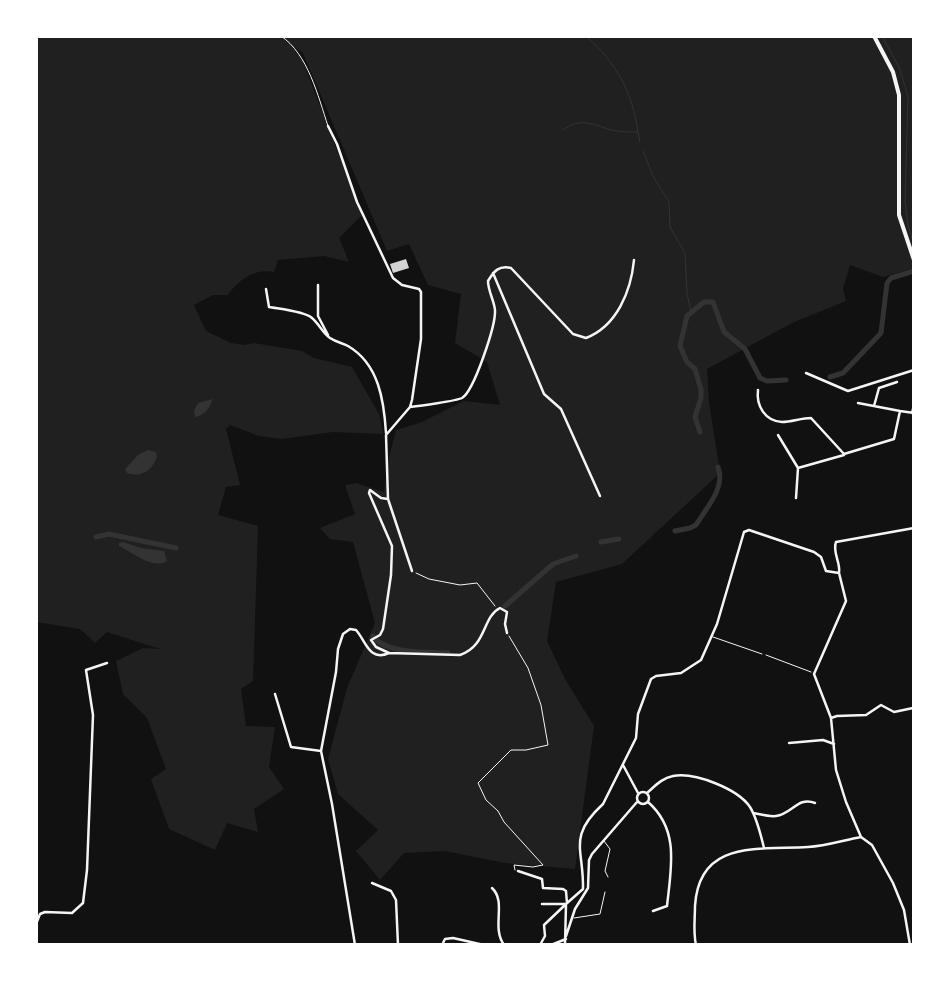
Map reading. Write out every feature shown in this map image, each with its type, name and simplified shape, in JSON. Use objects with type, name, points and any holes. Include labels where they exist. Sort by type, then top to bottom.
[{"type":"main road","points":[[874,36],[893,72],[899,95],[900,215],[914,260]]},
{"type":"street","points":[[328,126],[337,144],[357,202],[392,278],[402,286],[419,289],[421,292],[421,339],[410,407],[386,435]]},
{"type":"street","points":[[410,407],[464,397],[480,368],[485,348],[490,341],[493,329],[495,310],[488,288],[488,281],[493,273],[504,266],[511,268],[573,334],[586,338],[608,323],[625,299],[630,287],[634,260]]},
{"type":"street","points":[[493,273],[544,394],[561,409],[600,496]]},
{"type":"street","points":[[318,286],[318,316],[330,338]]},
{"type":"street","points":[[266,289],[268,307],[305,314],[312,318],[330,338],[355,352],[376,375],[384,411],[388,499],[412,572]]},
{"type":"street","points":[[806,374],[848,391],[914,370]]},
{"type":"street","points":[[874,406],[879,388],[897,382]]},
{"type":"street","points":[[758,390],[758,404],[761,410],[771,419],[785,422],[811,418],[844,454]]},
{"type":"street","points":[[858,404],[913,413],[914,405]]},
{"type":"street","points":[[798,468],[894,439],[900,411]]},
{"type":"street","points":[[778,435],[798,468],[796,498]]},
{"type":"street","points":[[388,499],[381,498],[370,490],[368,493],[392,546],[391,575],[383,629],[373,638],[372,643],[389,653]]},
{"type":"street","points":[[910,945],[904,910],[893,883],[872,845],[861,837],[840,786],[834,753],[831,718],[814,673],[846,601],[834,550],[836,542],[914,528]]},
{"type":"street","points":[[540,945],[544,936],[544,925],[583,888],[578,846],[583,830],[603,804],[636,738],[638,714],[651,680],[656,676],[681,673],[698,664],[712,636],[730,574],[746,530],[814,552],[821,558],[826,571],[839,573]]},
{"type":"street","points":[[355,945],[332,804],[321,752],[336,672],[338,649],[343,634],[350,629],[356,630],[364,645],[371,652],[378,655],[389,653],[460,655],[468,652],[481,637],[493,612],[497,609],[504,609],[506,612],[505,624],[507,633]]},
{"type":"street","points":[[36,924],[40,914],[45,912],[72,913],[83,903],[88,870],[92,715],[86,670],[107,663]]},
{"type":"street","points":[[275,694],[291,747],[321,752]]},
{"type":"street","points":[[831,718],[866,715],[881,705],[894,712],[913,708]]},
{"type":"street","points":[[789,743],[823,740],[834,744]]},
{"type":"street","points":[[553,945],[566,937],[571,919],[588,888],[589,860],[603,841],[638,802],[638,793],[623,765]]},
{"type":"street","points":[[638,793],[647,793],[666,778],[688,776],[717,784],[732,791],[750,807],[764,848]]},
{"type":"street","points":[[647,793],[648,802],[666,828],[673,858],[667,906],[653,911]]},
{"type":"street","points":[[753,813],[777,816],[785,814],[802,802],[809,800],[815,803]]},
{"type":"street","points":[[638,802],[642,804],[648,802]]},
{"type":"street","points":[[696,945],[696,898],[706,872],[717,860],[728,854],[764,848],[817,846],[861,837]]},
{"type":"street","points":[[580,861],[589,860]]},
{"type":"street","points":[[518,871],[542,879],[543,888],[563,888],[566,891],[565,945]]},
{"type":"street","points":[[372,883],[391,891],[396,900],[398,945]]},
{"type":"street","points":[[492,888],[498,900],[498,935],[504,945]]},
{"type":"street","points":[[542,904],[566,903]]},
{"type":"street","points":[[442,945],[449,938],[484,945]]},
{"type":"lane","points":[[281,36],[290,42],[303,62],[328,126]]},
{"type":"lane","points":[[712,636],[762,654]]},
{"type":"lane","points":[[603,841],[610,848],[605,871],[608,877]]},
{"type":"lane","points":[[571,919],[600,914],[605,892]]},
{"type":"path","points":[[412,572],[429,579],[460,585],[476,583],[497,609]]},
{"type":"path","points":[[507,633],[531,677],[541,704],[548,745],[526,750],[511,750],[478,783],[486,800],[498,810],[504,822],[543,864],[533,867],[514,865],[514,869],[518,871]]},
{"type":"path","points":[[762,654],[814,673]]},
{"type":"shaded area","points":[[36,36],[914,36],[914,268],[883,277],[850,265],[843,289],[846,301],[792,323],[707,369],[709,402],[720,473],[622,564],[556,582],[547,641],[565,679],[594,726],[575,869],[505,863],[445,851],[404,853],[380,880],[356,851],[378,830],[338,794],[328,759],[347,688],[375,623],[353,542],[330,539],[320,528],[355,514],[345,485],[356,483],[384,492],[388,461],[396,430],[422,422],[464,401],[500,405],[487,362],[455,343],[461,294],[428,285],[409,244],[387,251],[303,53],[292,46],[303,62],[362,215],[339,238],[349,262],[324,256],[278,260],[274,272],[260,272],[248,276],[228,295],[213,295],[194,305],[206,331],[231,343],[245,345],[254,343],[302,351],[314,358],[352,367],[379,414],[383,434],[333,432],[282,439],[259,436],[230,425],[226,429],[240,485],[226,487],[218,515],[258,526],[253,681],[241,689],[246,726],[275,727],[269,767],[284,789],[254,809],[258,832],[227,823],[215,850],[169,829],[151,779],[166,769],[147,718],[123,694],[116,661],[143,648],[160,649],[107,632],[95,643],[80,629],[36,622]]},
{"type":"shaded area","points":[[212,399],[206,411],[195,417],[194,411],[198,403]]},
{"type":"shaded area","points":[[148,450],[156,452],[157,457],[152,466],[142,474],[127,473],[125,469],[138,455]]},
{"type":"shaded area","points":[[123,542],[141,548],[164,551],[167,561],[161,563],[149,562],[119,546],[119,543]]},
{"type":"building","points":[[406,259],[409,268],[393,273],[390,264]]},
{"type":"waterway","points":[[586,36],[606,57],[621,79],[632,104],[638,132]]},
{"type":"waterway","points":[[882,36],[900,69],[908,97],[905,202],[908,225],[914,245]]},
{"type":"waterway","points":[[563,130],[575,124],[587,123],[614,131],[638,132],[640,142]]},
{"type":"waterway","points":[[643,151],[654,178],[669,202],[670,227],[685,253],[687,294],[691,311]]},
{"type":"waterway","points":[[830,377],[843,373],[881,333],[887,283],[891,278],[914,271]]},
{"type":"waterway","points":[[700,432],[695,417],[701,398],[701,390],[695,369],[687,362],[680,346],[687,316],[704,302],[713,302],[724,332],[745,349],[760,378],[767,381],[786,380]]},
{"type":"waterway","points":[[675,531],[696,525],[717,490],[720,475],[718,467]]},
{"type":"waterway","points":[[96,537],[109,534],[176,548]]},
{"type":"waterway","points":[[601,542],[619,539]]},
{"type":"waterway","points":[[505,606],[553,564],[576,556]]},
{"type":"waterway","points":[[373,636],[379,642],[396,649],[448,653]]}]
